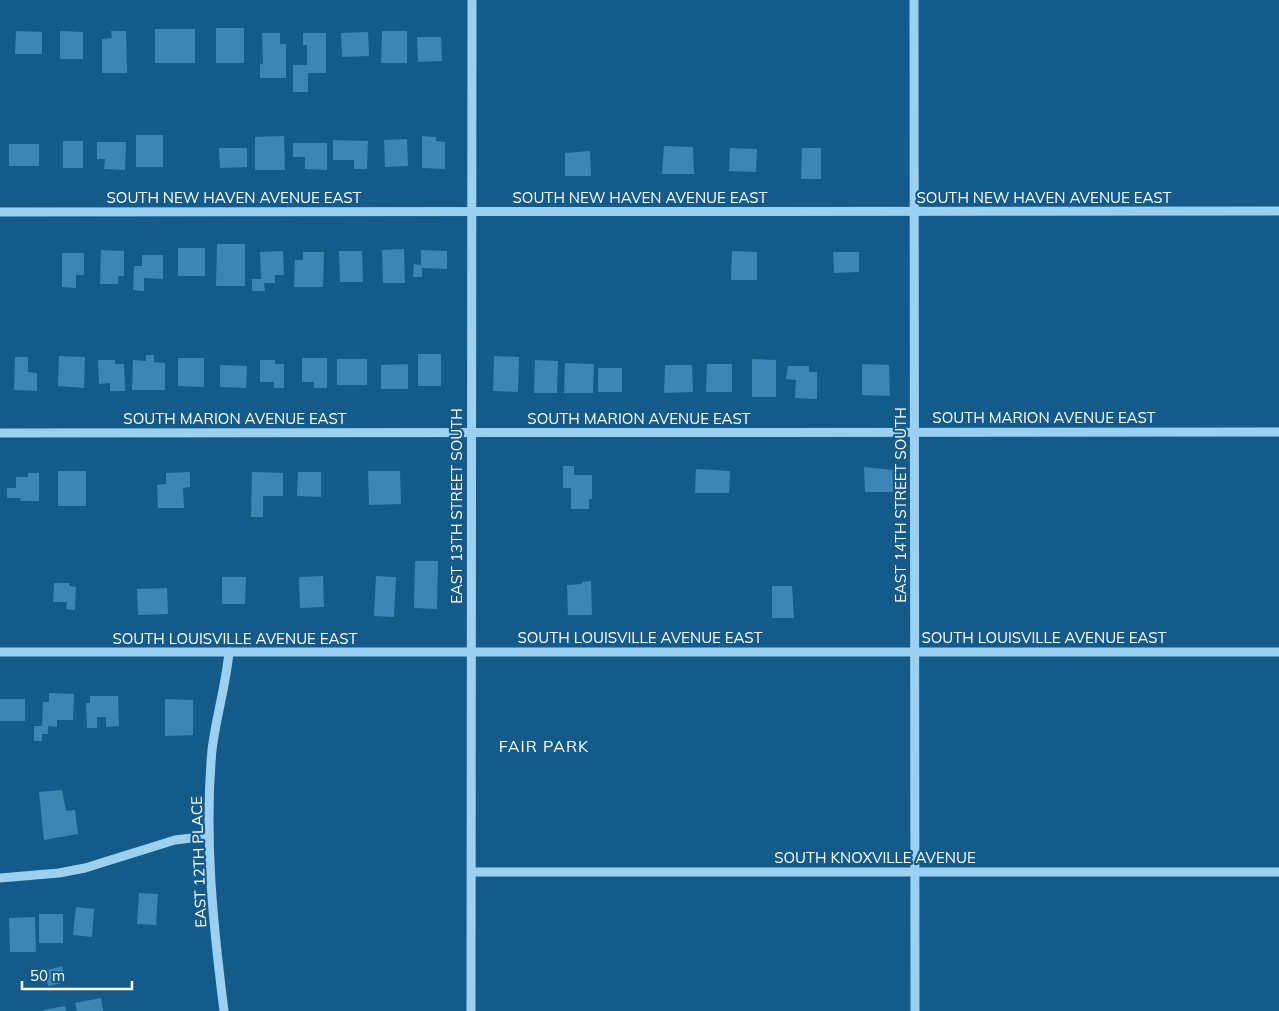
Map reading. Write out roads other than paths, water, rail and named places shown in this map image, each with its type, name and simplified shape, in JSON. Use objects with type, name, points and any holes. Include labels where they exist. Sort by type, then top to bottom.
[{"type":"street","name":"EAST 13TH STREET SOUTH","points":[[471,1011],[472,0]]},
{"type":"street","name":"EAST 14TH STREET SOUTH","points":[[914,0],[915,1011]]},
{"type":"street","name":"SOUTH NEW HAVEN AVENUE EAST","points":[[0,212],[1279,211]]},
{"type":"street","name":"SOUTH MARION AVENUE EAST","points":[[0,433],[1279,432]]},
{"type":"street","name":"SOUTH LOUISVILLE AVENUE EAST","points":[[0,652],[1279,652]]},
{"type":"street","name":"EAST 12TH PLACE","points":[[224,1011],[212,900],[209,836],[212,750],[217,715],[228,668],[229,652]]},
{"type":"street","points":[[0,878],[27,877],[85,868],[175,840],[209,836]]},
{"type":"street","name":"SOUTH KNOXVILLE AVENUE","points":[[472,872],[1279,872]]},
{"type":"district","name":"FAIR PARK","points":[[544,746]]}]
